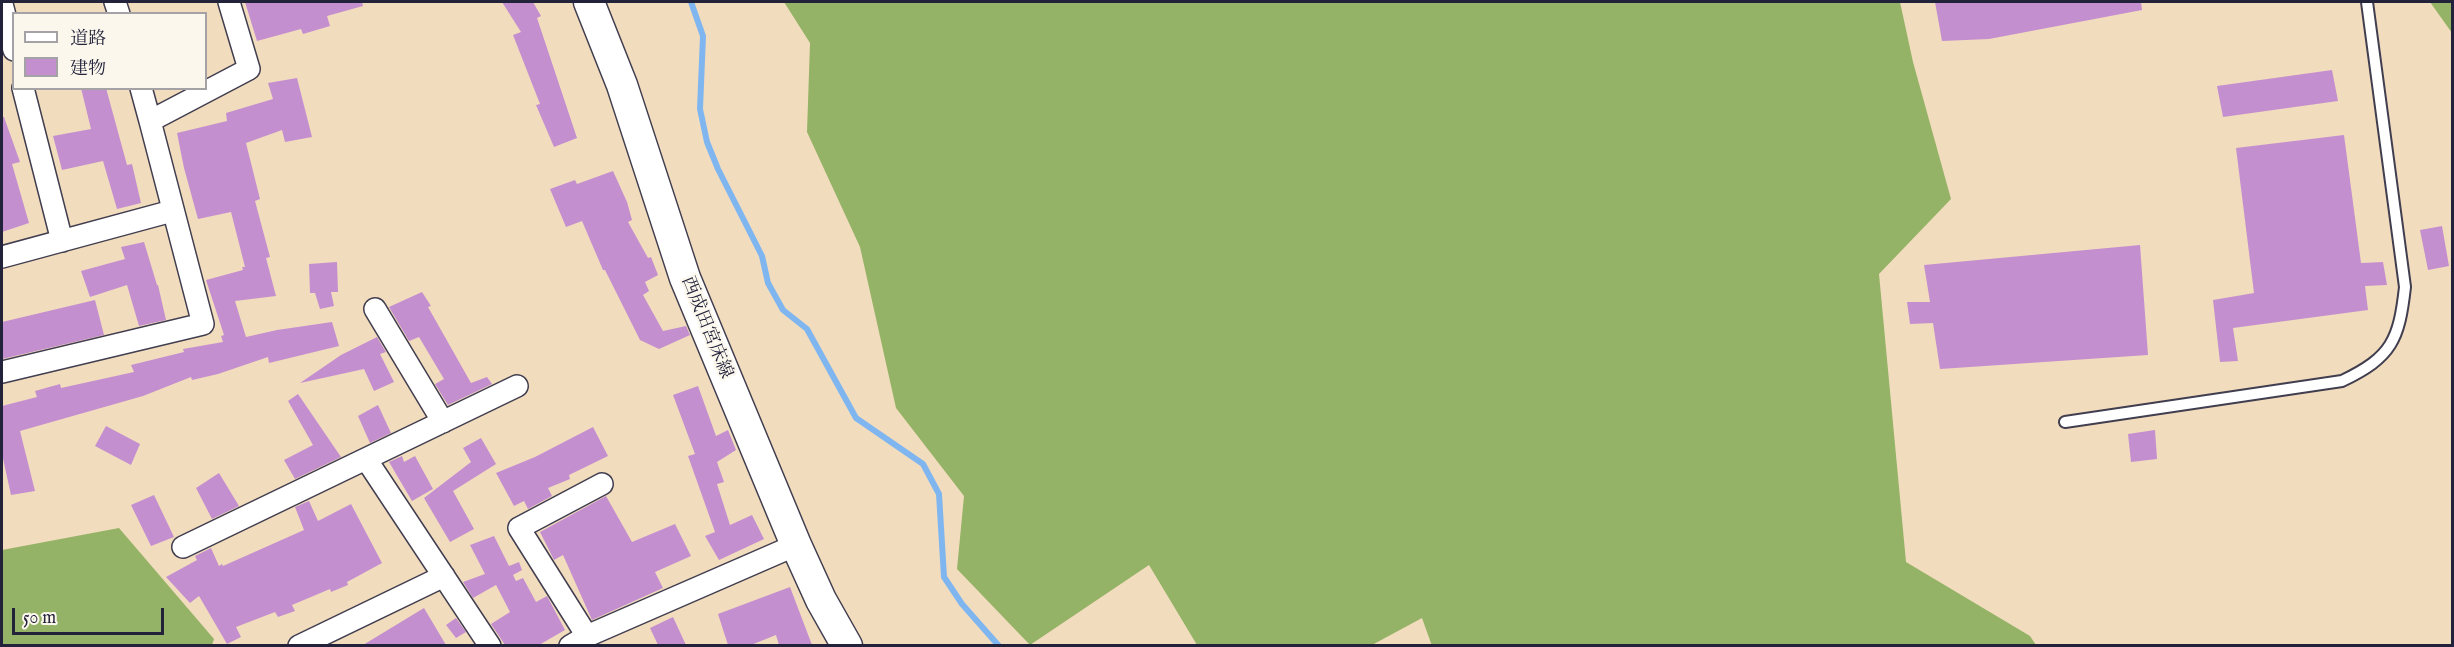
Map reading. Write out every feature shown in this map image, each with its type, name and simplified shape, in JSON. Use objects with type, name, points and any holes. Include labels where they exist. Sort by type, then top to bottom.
[{"type":"main road","name":"西成田宮床線","points":[[589,2],[622,85],[685,278],[796,545],[821,600],[847,645]]},
{"type":"street","points":[[150,121],[249,69],[229,2]]},
{"type":"street","points":[[2,4],[12,42]]},
{"type":"street","points":[[24,90],[62,241]]},
{"type":"street","points":[[2,372],[203,324],[142,90]]},
{"type":"street","points":[[2,257],[172,211]]},
{"type":"street","points":[[375,309],[442,422]]},
{"type":"street","points":[[183,547],[517,386]]},
{"type":"street","points":[[366,459],[490,645]]},
{"type":"street","points":[[602,483],[519,528],[578,641],[796,545]]},
{"type":"street","points":[[299,645],[444,576]]},
{"type":"lane","points":[[2065,422],[2342,381],[2366,369],[2387,352],[2401,322],[2405,287],[2367,2]]},
{"type":"green space","points":[[784,2],[1900,2],[1913,62],[1951,199],[1879,274],[1906,562],[2030,636],[2036,645],[1432,646],[1422,618],[1372,645],[1197,645],[1149,565],[1030,645],[957,569],[964,496],[896,408],[860,247],[807,132],[810,43]]},
{"type":"green space","points":[[2430,2],[2452,2],[2452,33]]},
{"type":"green space","points":[[119,528],[214,639],[212,645],[2,645],[2,550]]},
{"type":"building","points":[[245,2],[362,2],[363,6],[327,16],[330,26],[303,34],[301,29],[257,41]]},
{"type":"building","points":[[502,2],[533,2],[541,16],[537,18],[577,138],[554,147],[536,105],[540,104],[513,35],[521,32]]},
{"type":"building","points":[[1935,2],[2141,2],[2142,10],[1989,39],[1942,41]]},
{"type":"building","points":[[2332,70],[2338,101],[2223,117],[2217,86]]},
{"type":"building","points":[[297,78],[312,137],[285,142],[282,130],[246,143],[260,199],[255,201],[270,257],[266,258],[276,296],[235,301],[246,337],[332,322],[339,346],[269,363],[268,357],[218,374],[192,380],[191,377],[143,396],[20,431],[35,491],[11,495],[2,454],[2,406],[37,397],[35,391],[60,384],[61,388],[134,372],[131,365],[184,352],[183,349],[223,342],[221,336],[224,335],[206,280],[243,270],[242,267],[245,267],[231,212],[198,219],[177,133],[227,121],[226,113],[273,99],[268,83]]},
{"type":"building","points":[[81,90],[107,90],[127,165],[132,164],[141,203],[117,209],[103,161],[62,170],[53,136],[91,129]]},
{"type":"building","points":[[2,117],[4,117],[20,162],[12,164],[29,223],[2,232]]},
{"type":"building","points":[[2344,135],[2361,263],[2383,262],[2387,285],[2365,286],[2368,310],[2233,328],[2238,361],[2220,362],[2213,300],[2254,293],[2236,148]]},
{"type":"building","points":[[613,171],[627,202],[632,220],[628,222],[648,258],[651,257],[658,275],[645,282],[649,291],[643,295],[663,331],[686,326],[690,335],[659,349],[640,340],[603,270],[582,221],[566,227],[550,189],[575,180],[577,184]]},
{"type":"building","points":[[2442,226],[2449,266],[2428,270],[2420,230]]},
{"type":"building","points":[[144,242],[158,285],[166,320],[139,326],[127,285],[90,297],[81,271],[125,259],[121,247]]},
{"type":"building","points":[[2140,245],[2148,355],[1940,369],[1933,323],[1910,324],[1907,302],[1930,302],[1924,265]]},
{"type":"building","points":[[337,262],[338,292],[331,292],[334,306],[320,309],[315,293],[310,293],[309,264]]},
{"type":"building","points":[[422,292],[431,306],[428,307],[471,383],[487,377],[492,384],[448,405],[435,384],[444,379],[419,337],[409,341],[389,307]]},
{"type":"building","points":[[95,300],[104,335],[2,359],[2,322]]},
{"type":"building","points":[[377,337],[386,352],[380,354],[394,382],[374,391],[364,369],[300,383],[341,355]]},
{"type":"building","points":[[698,386],[716,436],[728,430],[736,450],[717,462],[724,482],[717,484],[730,525],[752,515],[764,539],[719,560],[705,536],[715,532],[688,456],[695,454],[673,395]]},
{"type":"building","points":[[298,394],[341,457],[295,479],[284,460],[313,445],[288,401]]},
{"type":"building","points":[[378,405],[391,433],[370,443],[358,416]]},
{"type":"building","points":[[106,426],[140,444],[131,465],[95,446]]},
{"type":"building","points":[[593,427],[608,456],[569,475],[570,479],[548,488],[552,496],[528,509],[524,501],[514,506],[496,473],[535,457]]},
{"type":"building","points":[[2155,430],[2157,459],[2131,462],[2128,434]]},
{"type":"building","points":[[481,438],[496,464],[453,491],[474,529],[450,542],[424,498],[471,462],[463,448]]},
{"type":"building","points":[[402,456],[404,462],[415,456],[433,489],[412,501],[389,462]]},
{"type":"building","points":[[219,473],[239,506],[212,519],[196,488]]},
{"type":"building","points":[[154,495],[174,537],[151,546],[131,505]]},
{"type":"building","points":[[606,496],[632,542],[675,524],[691,556],[655,572],[663,588],[592,620],[563,555],[554,560],[540,532]]},
{"type":"building","points":[[309,501],[318,521],[351,504],[382,563],[347,582],[348,585],[331,592],[330,589],[292,605],[295,611],[278,617],[275,612],[236,627],[241,637],[227,644],[199,596],[190,603],[166,577],[197,560],[195,556],[211,548],[219,566],[222,564],[223,566],[304,530],[295,507]]},
{"type":"building","points":[[494,536],[509,566],[519,562],[522,570],[513,575],[516,581],[523,578],[536,602],[547,596],[565,630],[539,645],[505,645],[491,624],[510,612],[496,585],[473,598],[463,582],[485,574],[470,545]]},
{"type":"building","points":[[790,587],[812,645],[779,645],[776,635],[751,645],[728,645],[718,614]]},
{"type":"building","points":[[424,608],[446,645],[363,645]]},
{"type":"building","points":[[673,617],[686,645],[658,645],[650,628]]},
{"type":"building","points":[[456,618],[466,632],[456,638],[446,625]]},
{"type":"waterway","points":[[691,2],[703,36],[700,109],[707,142],[718,169],[762,256],[768,283],[783,310],[807,329],[856,418],[923,464],[939,494],[944,577],[962,604],[999,646]]}]
